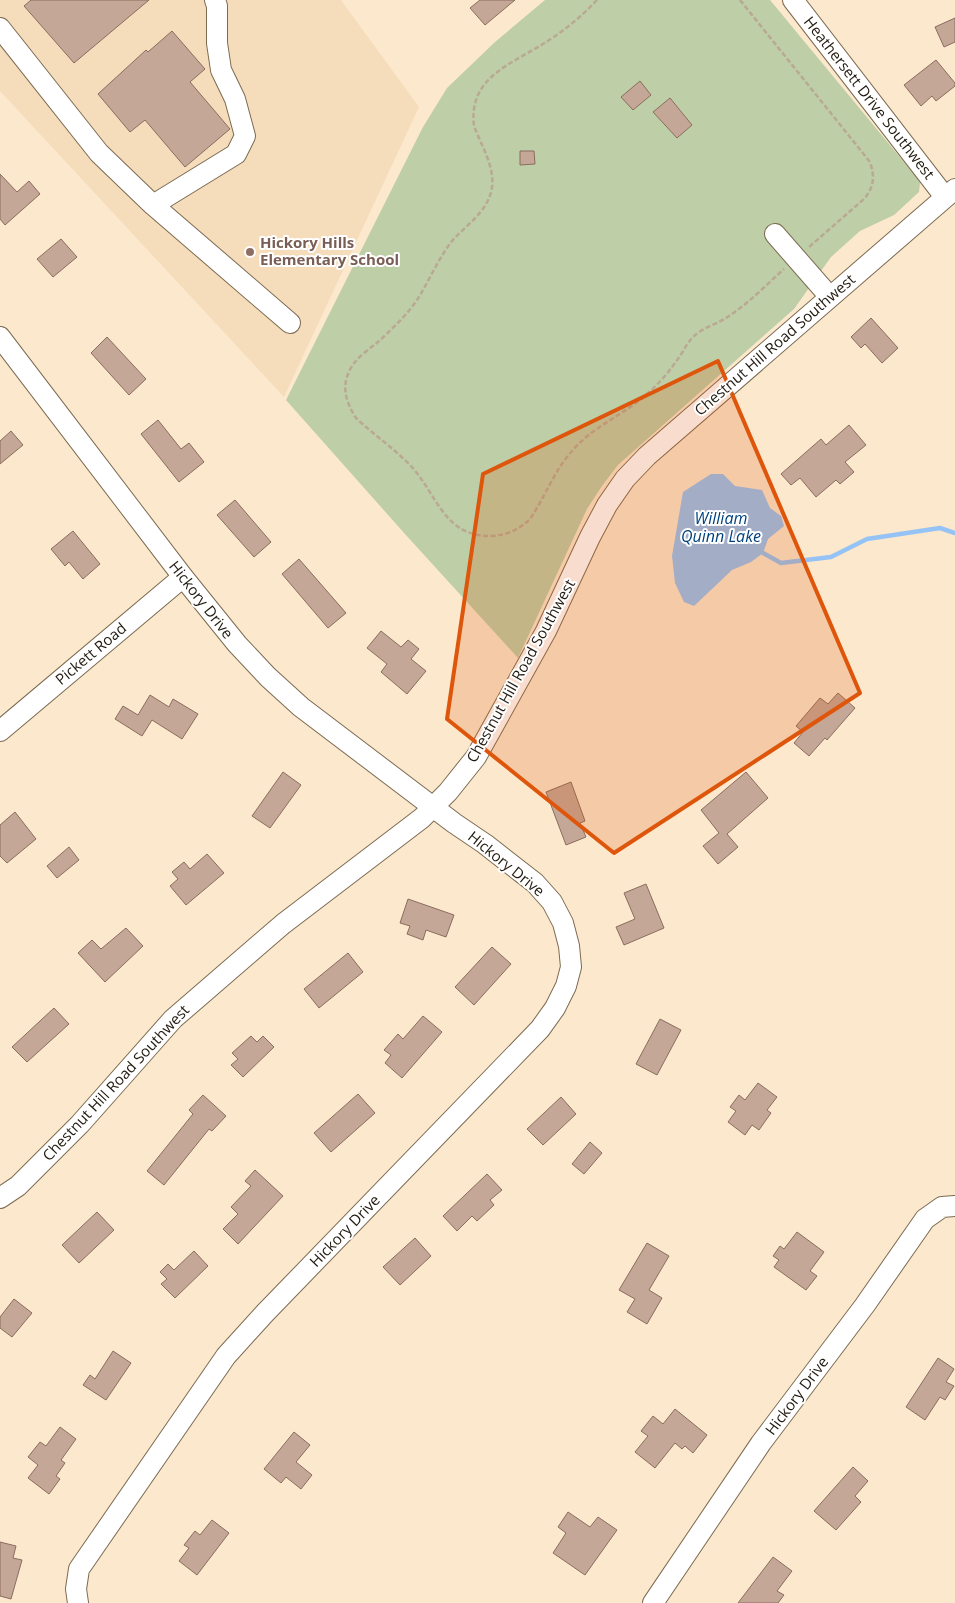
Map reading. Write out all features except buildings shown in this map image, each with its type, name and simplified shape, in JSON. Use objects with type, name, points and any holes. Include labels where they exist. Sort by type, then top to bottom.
[{"type":"street","points":[[153,205],[236,154],[245,136],[234,99],[221,70],[217,43],[218,6],[215,0]]},
{"type":"street","name":"Heathersett Drive Southwest","points":[[793,0],[950,193]]},
{"type":"street","points":[[0,28],[99,154],[153,205],[290,323]]},
{"type":"street","name":"Chestnut Hill Road Southwest","points":[[0,1198],[18,1186],[80,1124],[173,1019],[283,924],[434,808],[476,757],[546,631],[603,513],[625,479],[647,456],[950,193]]},
{"type":"street","points":[[775,234],[830,297]]},
{"type":"street","name":"Hickory Drive","points":[[1,342],[237,644],[300,707],[485,844],[535,884],[552,902],[563,923],[572,967],[566,986],[555,1008],[540,1029],[226,1356],[79,1569],[76,1589],[78,1603]]},
{"type":"street","name":"Pickett Road","points":[[0,731],[183,577]]},
{"type":"street","name":"Hickory Drive","points":[[652,1603],[761,1443],[865,1305],[925,1219],[942,1207],[955,1206]]},
{"type":"path","points":[[596,0],[566,28],[547,42],[496,72],[488,79],[478,94],[473,118],[474,126],[493,178],[488,201],[478,215],[451,242],[416,301],[404,316],[357,360],[349,370],[345,383],[345,393],[350,410],[356,418],[409,463],[445,516],[453,524],[464,531],[486,536],[498,536],[511,532],[524,525],[530,519],[557,471],[582,440],[599,426],[636,403],[652,390],[664,377],[687,344],[698,333],[731,315],[788,266]]},
{"type":"path","points":[[740,0],[870,162],[873,172],[874,181],[864,199],[804,252]]},
{"type":"highlighted area","points":[[718,361],[860,693],[614,853],[447,719],[483,474]]},
{"type":"shaded area","name":"Hickory Hills Elementary School","points":[[0,0],[341,0],[419,107],[284,397],[0,91]]},
{"type":"green space","points":[[545,0],[770,0],[920,183],[919,192],[894,215],[860,231],[831,257],[794,309],[618,465],[587,509],[518,658],[286,400],[423,127],[447,88],[495,42]]},
{"type":"water","name":"William Quinn Lake","points":[[711,474],[723,474],[735,486],[762,490],[770,508],[781,516],[784,526],[768,539],[763,553],[751,562],[732,570],[694,606],[684,602],[675,583],[672,556],[683,492]]},
{"type":"waterway","points":[[763,553],[781,563],[831,557],[867,539],[940,528],[955,533]]},
{"type":"place","name":"Hickory Hills Elementary School","points":[[250,252]]}]
